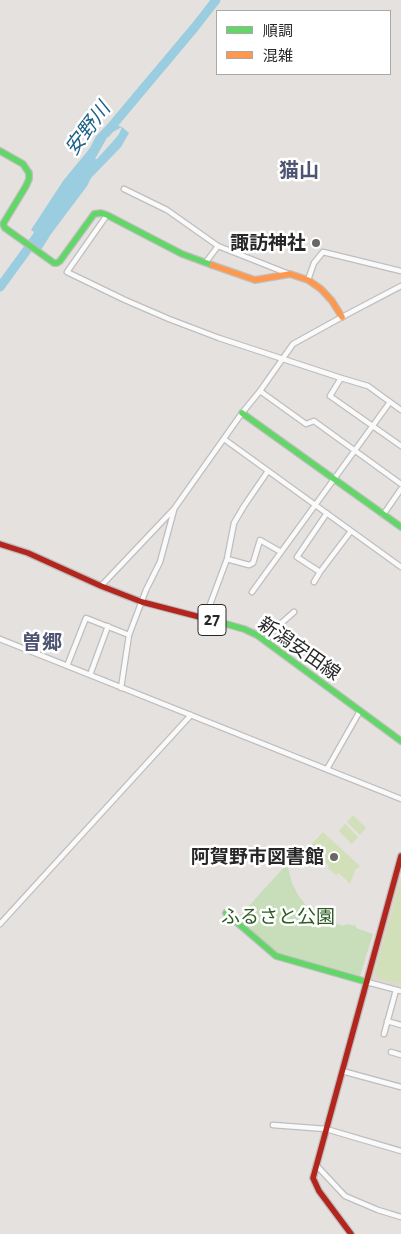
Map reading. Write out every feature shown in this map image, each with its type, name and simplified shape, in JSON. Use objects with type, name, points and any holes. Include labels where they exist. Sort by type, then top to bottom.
[{"type":"street","points":[[0,151],[22,164],[29,173],[26,186],[3,224],[5,228],[54,263],[60,261],[94,214],[100,213],[182,254],[255,280],[290,274]]},
{"type":"street","points":[[124,189],[167,210],[218,246],[308,280],[321,289],[342,316]]},
{"type":"street","points":[[107,215],[67,272],[125,300],[219,338],[368,386],[401,410]]},
{"type":"street","points":[[206,262],[218,246]]},
{"type":"street","points":[[308,280],[314,263],[323,252],[401,271]]},
{"type":"street","points":[[101,586],[174,509],[293,344],[401,286]]},
{"type":"street","points":[[341,378],[330,396],[401,446]]},
{"type":"street","points":[[260,390],[306,424],[314,421],[401,484]]},
{"type":"street","points":[[252,592],[390,402]]},
{"type":"street","points":[[242,413],[401,527]]},
{"type":"street","points":[[224,439],[401,567]]},
{"type":"street","points":[[205,618],[227,559],[234,523],[268,471]]},
{"type":"street","points":[[383,515],[401,489]]},
{"type":"street","points":[[121,688],[129,635],[146,590],[160,562],[174,509]]},
{"type":"street","points":[[320,572],[297,557],[327,513]]},
{"type":"street","points":[[314,582],[351,531]]},
{"type":"street","points":[[227,559],[249,564],[253,562],[260,540],[282,552]]},
{"type":"street","name":"新潟安田線","points":[[0,544],[28,553],[142,602],[244,629],[257,635],[401,741]]},
{"type":"street","points":[[266,640],[294,612]]},
{"type":"street","points":[[67,666],[86,618],[129,635]]},
{"type":"street","points":[[90,675],[108,626]]},
{"type":"street","points":[[0,639],[401,799]]},
{"type":"street","points":[[327,769],[360,711]]},
{"type":"street","points":[[0,924],[191,715]]},
{"type":"street","points":[[351,1234],[315,1184],[313,1178],[400,866],[401,856]]},
{"type":"street","points":[[226,913],[276,956],[398,990],[384,1034]]},
{"type":"street","points":[[387,1021],[401,1024]]},
{"type":"street","points":[[391,1052],[401,1055]]},
{"type":"street","points":[[342,1071],[401,1087]]},
{"type":"street","points":[[273,1124],[326,1129],[401,1151]]},
{"type":"street","points":[[316,1165],[345,1196],[378,1210],[401,1217]]},
{"type":"shaded area","points":[[397,876],[401,877],[401,988],[370,977]]},
{"type":"green space","points":[[353,815],[366,828],[360,835],[347,822]]},
{"type":"green space","points":[[345,824],[358,837],[352,844],[339,831]]},
{"type":"green space","name":"阿賀野市図書館","points":[[323,832],[360,866],[355,870],[350,884],[339,873],[336,875],[328,868],[329,866],[309,847]]},
{"type":"green space","name":"ふるさと公園","points":[[287,864],[292,883],[308,908],[322,918],[343,926],[347,924],[356,926],[356,928],[373,934],[360,976],[276,954],[237,919]]},
{"type":"green space","points":[[401,881],[401,984],[378,977],[375,972]]},
{"type":"water","points":[[109,123],[122,127],[129,133],[121,147],[91,178],[41,250],[32,243],[31,238],[34,232],[31,230],[63,181],[90,148],[96,136]],"holes":[[[122,127],[119,134],[97,159],[95,159],[109,134]]]},
{"type":"waterway","name":"安野川","points":[[106,133],[216,0]]},
{"type":"waterway","name":"安野川","points":[[0,287],[35,239]]},
{"type":"traffic: fast","points":[[0,151],[23,164],[29,173],[26,186],[3,224],[5,228],[54,263],[60,261],[94,214],[101,213],[182,254],[212,265]]},
{"type":"traffic: fast","points":[[242,413],[401,527]]},
{"type":"traffic: fast","points":[[219,622],[257,635],[401,741]]},
{"type":"traffic: fast","points":[[226,913],[276,956],[367,982]]},
{"type":"traffic: slow","points":[[212,265],[255,280],[290,274],[308,280],[321,289],[332,301],[342,317]]},
{"type":"traffic: jam","points":[[0,544],[28,553],[142,602],[219,622]]},
{"type":"traffic: jam","points":[[351,1234],[319,1191],[313,1178],[401,856]]},
{"type":"place","name":"諏訪神社","points":[[316,243]]},
{"type":"place","name":"阿賀野市図書館","points":[[334,857]]},
{"type":"district","name":"猫山","points":[[299,171]]},
{"type":"district","name":"曽郷","points":[[42,643]]}]
